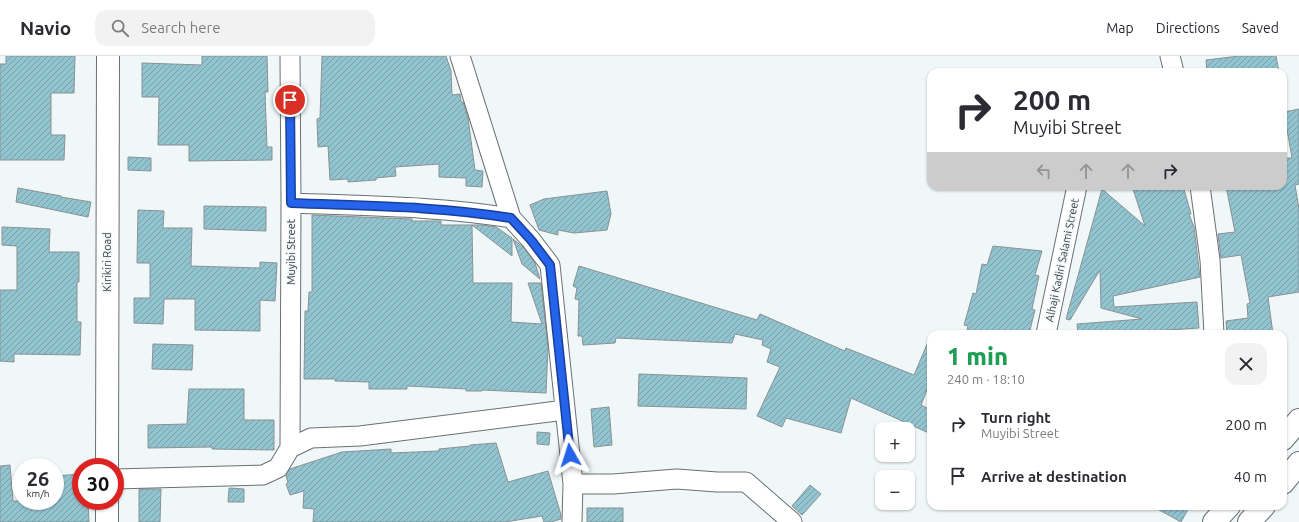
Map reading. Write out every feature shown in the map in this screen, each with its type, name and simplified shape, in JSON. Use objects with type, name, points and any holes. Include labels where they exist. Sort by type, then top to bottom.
[{"type":"main road","name":"Kirikiri Road","points":[[107,458],[108,56]]},
{"type":"main road","points":[[1287,434],[1299,420]]},
{"type":"main road","points":[[1287,478],[1299,463]]},
{"type":"main road","points":[[107,510],[107,522]]},
{"type":"main road","points":[[1249,522],[1260,510]]},
{"type":"street","name":"Muyibi Street","points":[[290,56],[290,448]]},
{"type":"street","points":[[460,56],[511,218],[531,240],[550,265],[573,484],[572,522]]},
{"type":"street","points":[[1170,56],[1173,68]]},
{"type":"street","name":"Alhaji Kadiri Salami Street","points":[[1047,330],[1076,190]]},
{"type":"street","points":[[1201,190],[1210,260],[1214,330]]},
{"type":"street","points":[[291,203],[382,206],[478,212],[511,218]]},
{"type":"street","points":[[124,479],[263,475],[278,468],[290,448],[311,438],[360,436],[565,410]]},
{"type":"street","points":[[573,484],[613,484],[677,479],[716,482],[746,482],[792,522]]},
{"type":"building","points":[[6,56],[75,56],[74,93],[51,93],[51,135],[65,135],[64,160],[0,160],[0,64],[6,64]]},
{"type":"building","points":[[202,56],[267,56],[268,92],[265,92],[267,147],[272,147],[272,160],[189,161],[189,145],[158,145],[159,97],[142,97],[142,63],[202,65]]},
{"type":"building","points":[[322,56],[446,56],[451,71],[452,95],[460,94],[461,102],[463,102],[468,118],[475,170],[483,171],[482,187],[466,186],[466,178],[439,177],[439,164],[395,167],[396,176],[376,178],[376,180],[348,182],[348,179],[330,180],[328,146],[318,147],[317,119],[320,118]]},
{"type":"building","points":[[1239,56],[1276,56],[1278,68],[1207,68],[1206,60]]},
{"type":"building","points":[[1299,109],[1299,184],[1295,185],[1299,209],[1299,292],[1268,297],[1272,330],[1227,330],[1226,321],[1248,318],[1247,304],[1250,303],[1241,255],[1221,258],[1218,234],[1235,232],[1227,190],[1287,190],[1287,158],[1292,158],[1287,129],[1287,111]]},
{"type":"building","points":[[128,157],[151,158],[151,171],[128,170]]},
{"type":"building","points":[[18,188],[91,202],[88,217],[16,202]]},
{"type":"building","points":[[1102,190],[1145,226],[1133,190],[1184,190],[1191,214],[1189,214],[1194,227],[1200,277],[1113,296],[1114,307],[1197,302],[1199,328],[1168,330],[1078,330],[1077,324],[1142,319],[1101,308],[1100,270],[1070,320],[1066,319]]},
{"type":"building","points":[[607,191],[611,214],[607,230],[574,233],[558,230],[558,235],[539,230],[530,205],[544,199]]},
{"type":"building","points":[[204,206],[266,207],[266,231],[204,229]]},
{"type":"building","points":[[138,210],[164,211],[163,228],[192,228],[191,266],[260,268],[260,262],[277,263],[275,301],[260,300],[260,331],[195,330],[195,299],[164,299],[163,324],[134,323],[134,298],[150,298],[150,263],[137,263]]},
{"type":"building","points":[[312,215],[412,219],[412,221],[441,221],[441,225],[472,225],[473,283],[512,283],[511,322],[542,324],[528,283],[541,283],[548,348],[546,393],[482,390],[466,391],[466,389],[407,386],[407,389],[369,389],[369,382],[335,381],[335,379],[304,379],[305,311],[308,311],[309,292],[312,292]]},
{"type":"building","points":[[472,225],[496,227],[512,238],[512,256]]},
{"type":"building","points":[[2,227],[50,229],[49,252],[79,252],[77,322],[81,322],[80,355],[14,354],[14,362],[0,361],[0,290],[17,290],[17,246],[2,245]]},
{"type":"building","points":[[513,239],[523,247],[535,263],[540,279],[522,264]]},
{"type":"building","points":[[993,246],[1042,251],[1035,275],[1039,276],[1032,309],[1035,310],[1030,330],[967,330],[968,326],[964,325],[973,293],[976,294],[982,264],[987,265]]},
{"type":"building","points":[[579,266],[757,320],[760,314],[845,351],[846,348],[914,375],[927,344],[927,390],[921,405],[927,408],[927,432],[915,427],[915,422],[904,422],[851,398],[841,433],[786,418],[782,427],[757,416],[780,367],[767,362],[771,349],[762,345],[763,340],[735,334],[732,343],[616,338],[615,343],[583,345],[582,336],[578,336],[579,300],[575,299],[577,288],[573,286]]},
{"type":"building","points":[[153,344],[193,345],[192,370],[152,369]]},
{"type":"building","points":[[639,374],[747,378],[746,409],[638,406]]},
{"type":"building","points":[[189,389],[244,389],[244,420],[274,420],[274,450],[212,449],[212,447],[148,448],[148,425],[187,424]]},
{"type":"building","points":[[609,407],[612,445],[594,447],[591,409]]},
{"type":"building","points":[[537,432],[550,433],[549,445],[537,444]]},
{"type":"building","points":[[496,443],[508,482],[548,471],[561,519],[551,522],[544,522],[542,516],[505,522],[313,522],[314,509],[303,508],[304,491],[290,495],[286,484],[288,483],[286,475],[290,469],[342,452],[391,449],[391,453],[439,451],[439,449]]},
{"type":"building","points":[[10,465],[12,510],[64,510],[64,475],[72,475],[72,510],[88,510],[89,522],[0,522],[0,466]]},
{"type":"building","points":[[810,485],[821,494],[802,515],[792,506]]},
{"type":"building","points":[[229,488],[244,489],[244,502],[228,502]]},
{"type":"building","points":[[139,489],[161,489],[160,522],[139,522]]},
{"type":"building","points":[[587,508],[623,508],[623,522],[587,522]]},
{"type":"building","points":[[1159,510],[1188,510],[1181,522]]},
{"type":"route","points":[[290,100],[291,203],[382,206],[478,212],[511,218],[531,240],[550,265],[570,455]]}]
